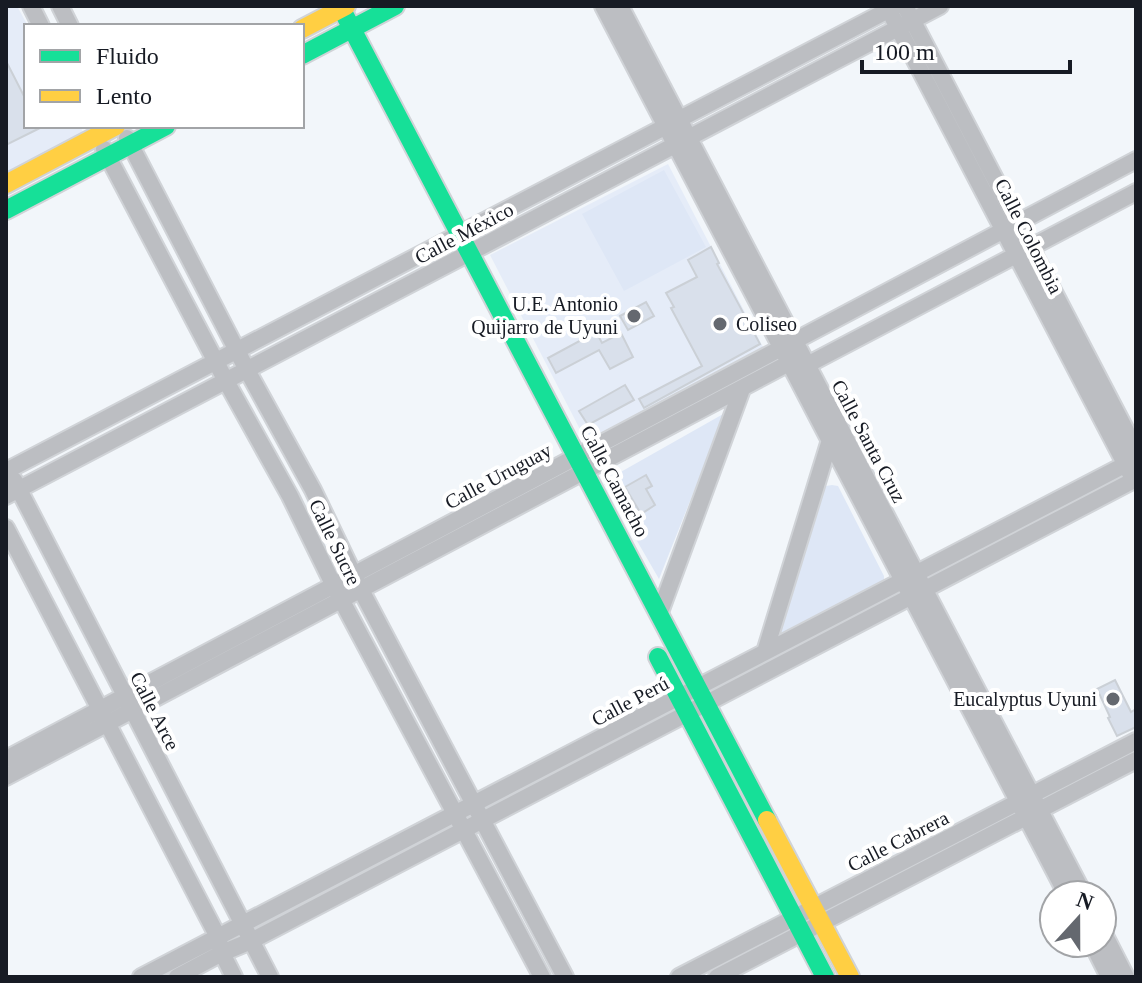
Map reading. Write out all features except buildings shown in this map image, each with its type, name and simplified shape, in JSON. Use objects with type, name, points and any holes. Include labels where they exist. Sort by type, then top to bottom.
[{"type":"main road","points":[[304,54],[339,44],[352,28],[395,6]]},
{"type":"main road","points":[[304,27],[321,12],[343,7]]},
{"type":"main road","name":"Calle Camacho","points":[[343,7],[850,977]]},
{"type":"main road","points":[[321,12],[339,44]]},
{"type":"main road","points":[[6,210],[162,128]]},
{"type":"main road","points":[[6,184],[94,131]]},
{"type":"main road","points":[[439,236],[456,269]]},
{"type":"main road","points":[[651,643],[825,977]]},
{"type":"street","points":[[31,6],[40,24]]},
{"type":"street","points":[[60,6],[69,24]]},
{"type":"street","name":"Calle Santa Cruz","points":[[603,6],[682,141],[789,351],[830,440],[918,593],[1025,798],[1060,879]]},
{"type":"street","name":"Calle Santa Cruz","points":[[620,6],[672,123]]},
{"type":"street","name":"Calle México","points":[[7,468],[216,362],[439,236],[460,234],[672,123],[898,13],[940,6]]},
{"type":"street","name":"Calle México","points":[[12,493],[247,370],[456,269],[470,253],[682,141],[898,13]]},
{"type":"street","name":"Calle Colombia","points":[[898,13],[1131,462],[1135,481]]},
{"type":"street","name":"Calle Sucre","points":[[119,128],[313,490],[473,805],[565,977]]},
{"type":"street","name":"Calle Sucre","points":[[94,131],[542,977]]},
{"type":"street","name":"Calle Uruguay","points":[[6,759],[104,716],[563,474],[1136,160]]},
{"type":"street","points":[[807,365],[1136,192]]},
{"type":"street","name":"Calle Colombia","points":[[1023,251],[1136,450]]},
{"type":"street","name":"Calle Santa Cruz","points":[[789,351],[807,365],[909,577]]},
{"type":"street","name":"Calle Uruguay","points":[[581,464],[742,389],[789,351]]},
{"type":"street","points":[[659,614],[742,389]]},
{"type":"street","points":[[765,652],[830,440]]},
{"type":"street","name":"Calle Perú","points":[[702,695],[765,652],[1131,462]]},
{"type":"street","name":"Calle Arce","points":[[7,468],[12,493],[129,703],[270,977]]},
{"type":"street","name":"Calle Perú","points":[[141,977],[220,945],[251,941],[463,830],[702,695],[918,593],[1135,481]]},
{"type":"street","points":[[6,528],[234,977]]},
{"type":"street","name":"Calle Perú","points":[[177,977],[243,925],[454,814],[684,705]]},
{"type":"street","name":"Calle Uruguay","points":[[6,777],[104,716]]},
{"type":"street","name":"Calle Cabrera","points":[[818,915],[1025,798],[1136,741]]},
{"type":"street","name":"Calle Cabrera","points":[[679,977],[798,925],[1033,814],[1136,760]]},
{"type":"street","name":"Calle Santa Cruz","points":[[1033,814],[1074,879]]},
{"type":"street","name":"Calle Cabrera","points":[[717,977],[798,925]]},
{"type":"street","points":[[1100,959],[1109,977]]},
{"type":"street","points":[[1117,959],[1126,977]]},
{"type":"shaded area","points":[[6,6],[17,6],[27,24],[24,24],[24,128],[81,128],[84,134],[6,173]]},
{"type":"shaded area","name":"U.E. Antonio Quijarro de Uyuni","points":[[668,164],[764,349],[586,441],[490,255]]},
{"type":"shaded area","points":[[664,170],[706,247],[624,291],[582,214]]},
{"type":"shaded area","points":[[725,413],[659,579],[603,482]]},
{"type":"shaded area","points":[[826,486],[838,486],[884,576],[884,582],[783,636],[778,629],[823,491]]},
{"type":"traffic: fast","points":[[340,6],[767,820]]},
{"type":"traffic: fast","points":[[304,54],[395,6]]},
{"type":"traffic: fast","points":[[6,210],[162,128]]},
{"type":"traffic: fast","points":[[658,657],[825,977]]},
{"type":"traffic: slow","points":[[304,28],[346,6]]},
{"type":"traffic: slow","points":[[6,184],[112,128]]},
{"type":"traffic: slow","points":[[767,820],[850,977]]},
{"type":"place","name":"U.E. Antonio Quijarro de Uyuni","points":[[634,316]]},
{"type":"place","name":"Coliseo","points":[[720,324]]},
{"type":"place","name":"Eucalyptus Uyuni","points":[[1113,699]]}]
